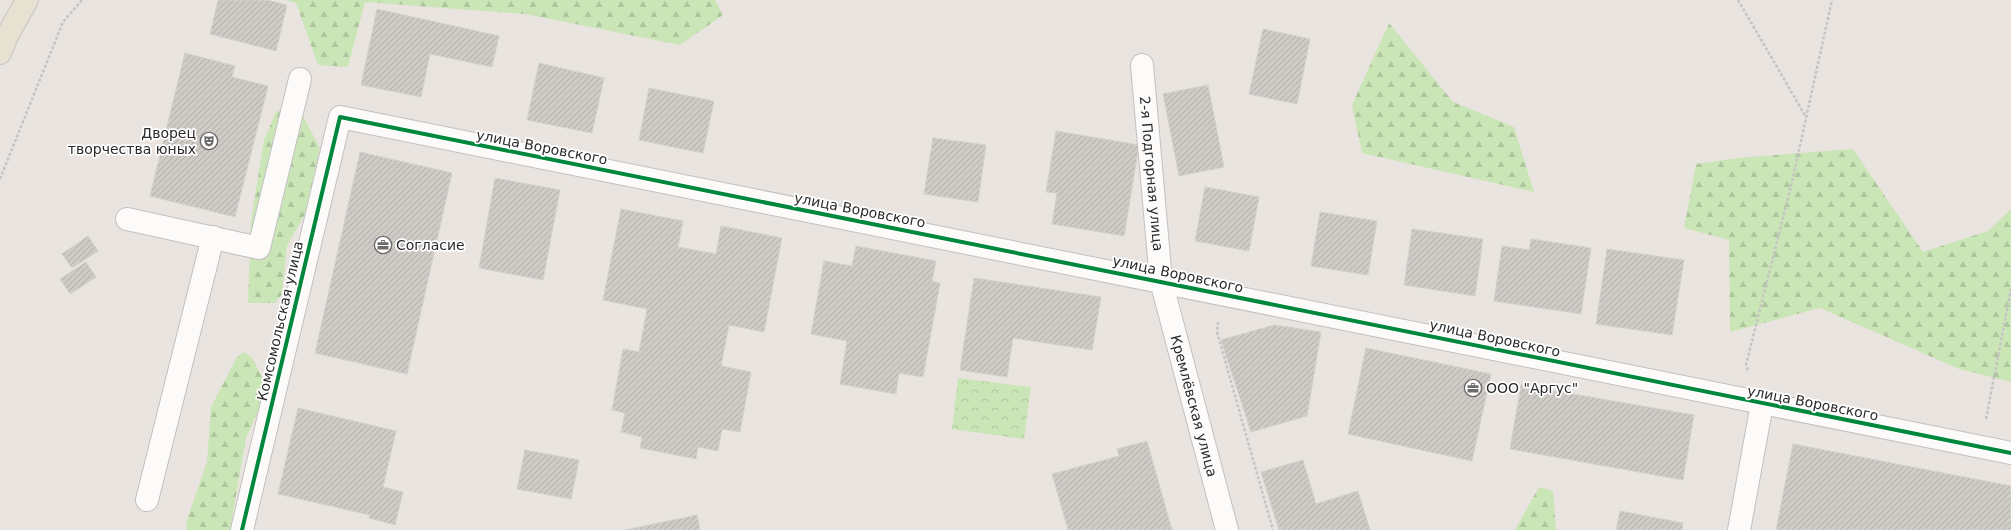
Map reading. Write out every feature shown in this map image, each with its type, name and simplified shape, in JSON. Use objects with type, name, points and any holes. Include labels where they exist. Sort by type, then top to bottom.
[{"type":"main road","points":[[0,53],[7,36],[27,0]]},
{"type":"street","name":"2-я Подгорная улица","points":[[1142,65],[1161,281]]},
{"type":"street","points":[[127,219],[259,248],[300,79]]},
{"type":"street","name":"улица Воровского","points":[[340,118],[1161,281],[1762,404],[2011,453]]},
{"type":"street","name":"Комсомольская улица","points":[[242,530],[340,118]]},
{"type":"street","points":[[147,500],[213,237]]},
{"type":"street","name":"Кремлёвская улица","points":[[1161,281],[1227,530]]},
{"type":"street","points":[[1739,530],[1762,404]]},
{"type":"path","points":[[0,179],[63,22],[82,0]]},
{"type":"path","points":[[1738,0],[1806,118]]},
{"type":"path","points":[[1762,404],[1746,365],[1792,182],[1832,0]]},
{"type":"path","points":[[1980,447],[2011,289]]},
{"type":"path","points":[[1221,294],[1217,332],[1273,530]]},
{"type":"green space","points":[[285,0],[715,0],[723,15],[680,45],[525,14],[365,2],[348,67],[318,65],[296,3]]},
{"type":"green space","points":[[1389,23],[1453,102],[1514,127],[1534,192],[1362,153],[1352,105]]},
{"type":"green space","points":[[297,105],[320,148],[305,214],[287,246],[282,294],[275,303],[248,303],[251,221],[264,140],[276,112]]},
{"type":"green space","points":[[1853,149],[1923,252],[1988,231],[2011,209],[2011,382],[1959,369],[1820,308],[1730,332],[1729,240],[1684,228],[1696,164],[1738,158]]},
{"type":"green space","points":[[245,352],[253,359],[268,389],[246,438],[230,530],[186,530],[188,517],[207,462],[211,407],[237,357]]},
{"type":"green space","points":[[958,378],[1031,387],[1024,439],[952,429]]},
{"type":"green space","points":[[1539,487],[1553,491],[1556,530],[1515,530]]},
{"type":"building","points":[[218,0],[267,0],[287,5],[276,51],[210,34]]},
{"type":"building","points":[[377,9],[499,36],[492,67],[430,54],[421,97],[361,85]]},
{"type":"building","points":[[1263,29],[1310,39],[1297,104],[1249,94]]},
{"type":"building","name":"Дворец творчества юных","points":[[185,53],[235,66],[232,77],[268,86],[235,217],[150,196]]},
{"type":"building","points":[[539,63],[604,78],[592,133],[527,120]]},
{"type":"building","points":[[1208,85],[1224,167],[1179,176],[1163,94]]},
{"type":"building","points":[[649,88],[714,101],[703,153],[639,140]]},
{"type":"building","points":[[1056,131],[1139,145],[1124,236],[1052,224],[1057,193],[1046,192]]},
{"type":"building","points":[[933,138],[986,145],[978,202],[924,194]]},
{"type":"building","points":[[360,152],[452,173],[407,374],[315,353]]},
{"type":"building","points":[[495,178],[560,190],[543,280],[479,268]]},
{"type":"building","points":[[1205,187],[1259,197],[1249,251],[1195,241]]},
{"type":"building","points":[[621,209],[683,221],[678,247],[716,254],[721,226],[782,238],[764,332],[729,325],[721,366],[751,372],[740,432],[722,429],[718,451],[698,447],[696,459],[640,448],[642,437],[621,432],[625,413],[612,410],[623,349],[639,352],[647,309],[603,300]]},
{"type":"building","points":[[1320,212],[1377,221],[1368,275],[1311,266]]},
{"type":"building","points":[[1412,229],[1483,239],[1475,296],[1404,285]]},
{"type":"building","points":[[88,236],[98,251],[72,268],[62,254]]},
{"type":"building","points":[[1531,239],[1591,248],[1581,314],[1494,301],[1502,246],[1529,250]]},
{"type":"building","points":[[856,246],[936,261],[932,281],[940,283],[923,377],[899,373],[896,394],[840,384],[847,341],[811,334],[824,261],[852,266]]},
{"type":"building","points":[[1607,249],[1684,260],[1672,335],[1596,324]]},
{"type":"building","points":[[86,262],[96,277],[70,294],[60,279]]},
{"type":"building","points":[[974,278],[1101,297],[1092,350],[1013,338],[1007,377],[960,370]]},
{"type":"building","points":[[1274,325],[1321,332],[1307,416],[1251,432],[1221,340]]},
{"type":"building","points":[[1366,348],[1491,374],[1472,461],[1348,434]]},
{"type":"building","points":[[1521,385],[1694,415],[1683,480],[1510,449]]},
{"type":"building","points":[[298,408],[396,431],[383,487],[403,492],[395,525],[369,518],[370,515],[278,494]]},
{"type":"building","points":[[1147,441],[1172,530],[1068,530],[1052,474],[1119,456],[1117,449]]},
{"type":"building","points":[[1793,444],[2011,486],[2011,530],[1776,530]]},
{"type":"building","points":[[525,450],[579,460],[571,499],[517,489]]},
{"type":"building","points":[[1303,460],[1316,504],[1358,491],[1370,530],[1279,530],[1261,472]]},
{"type":"building","points":[[1620,511],[1683,523],[1682,530],[1616,530]]},
{"type":"building","points":[[697,515],[700,530],[625,530]]},
{"type":"cycle path","points":[[242,530],[340,117],[2011,453]]},
{"type":"place","name":"Дворец творчества юных","points":[[209,141]]},
{"type":"place","name":"Согласие","points":[[383,245]]},
{"type":"place","name":"ООО \"Аргус\"","points":[[1473,388]]}]
